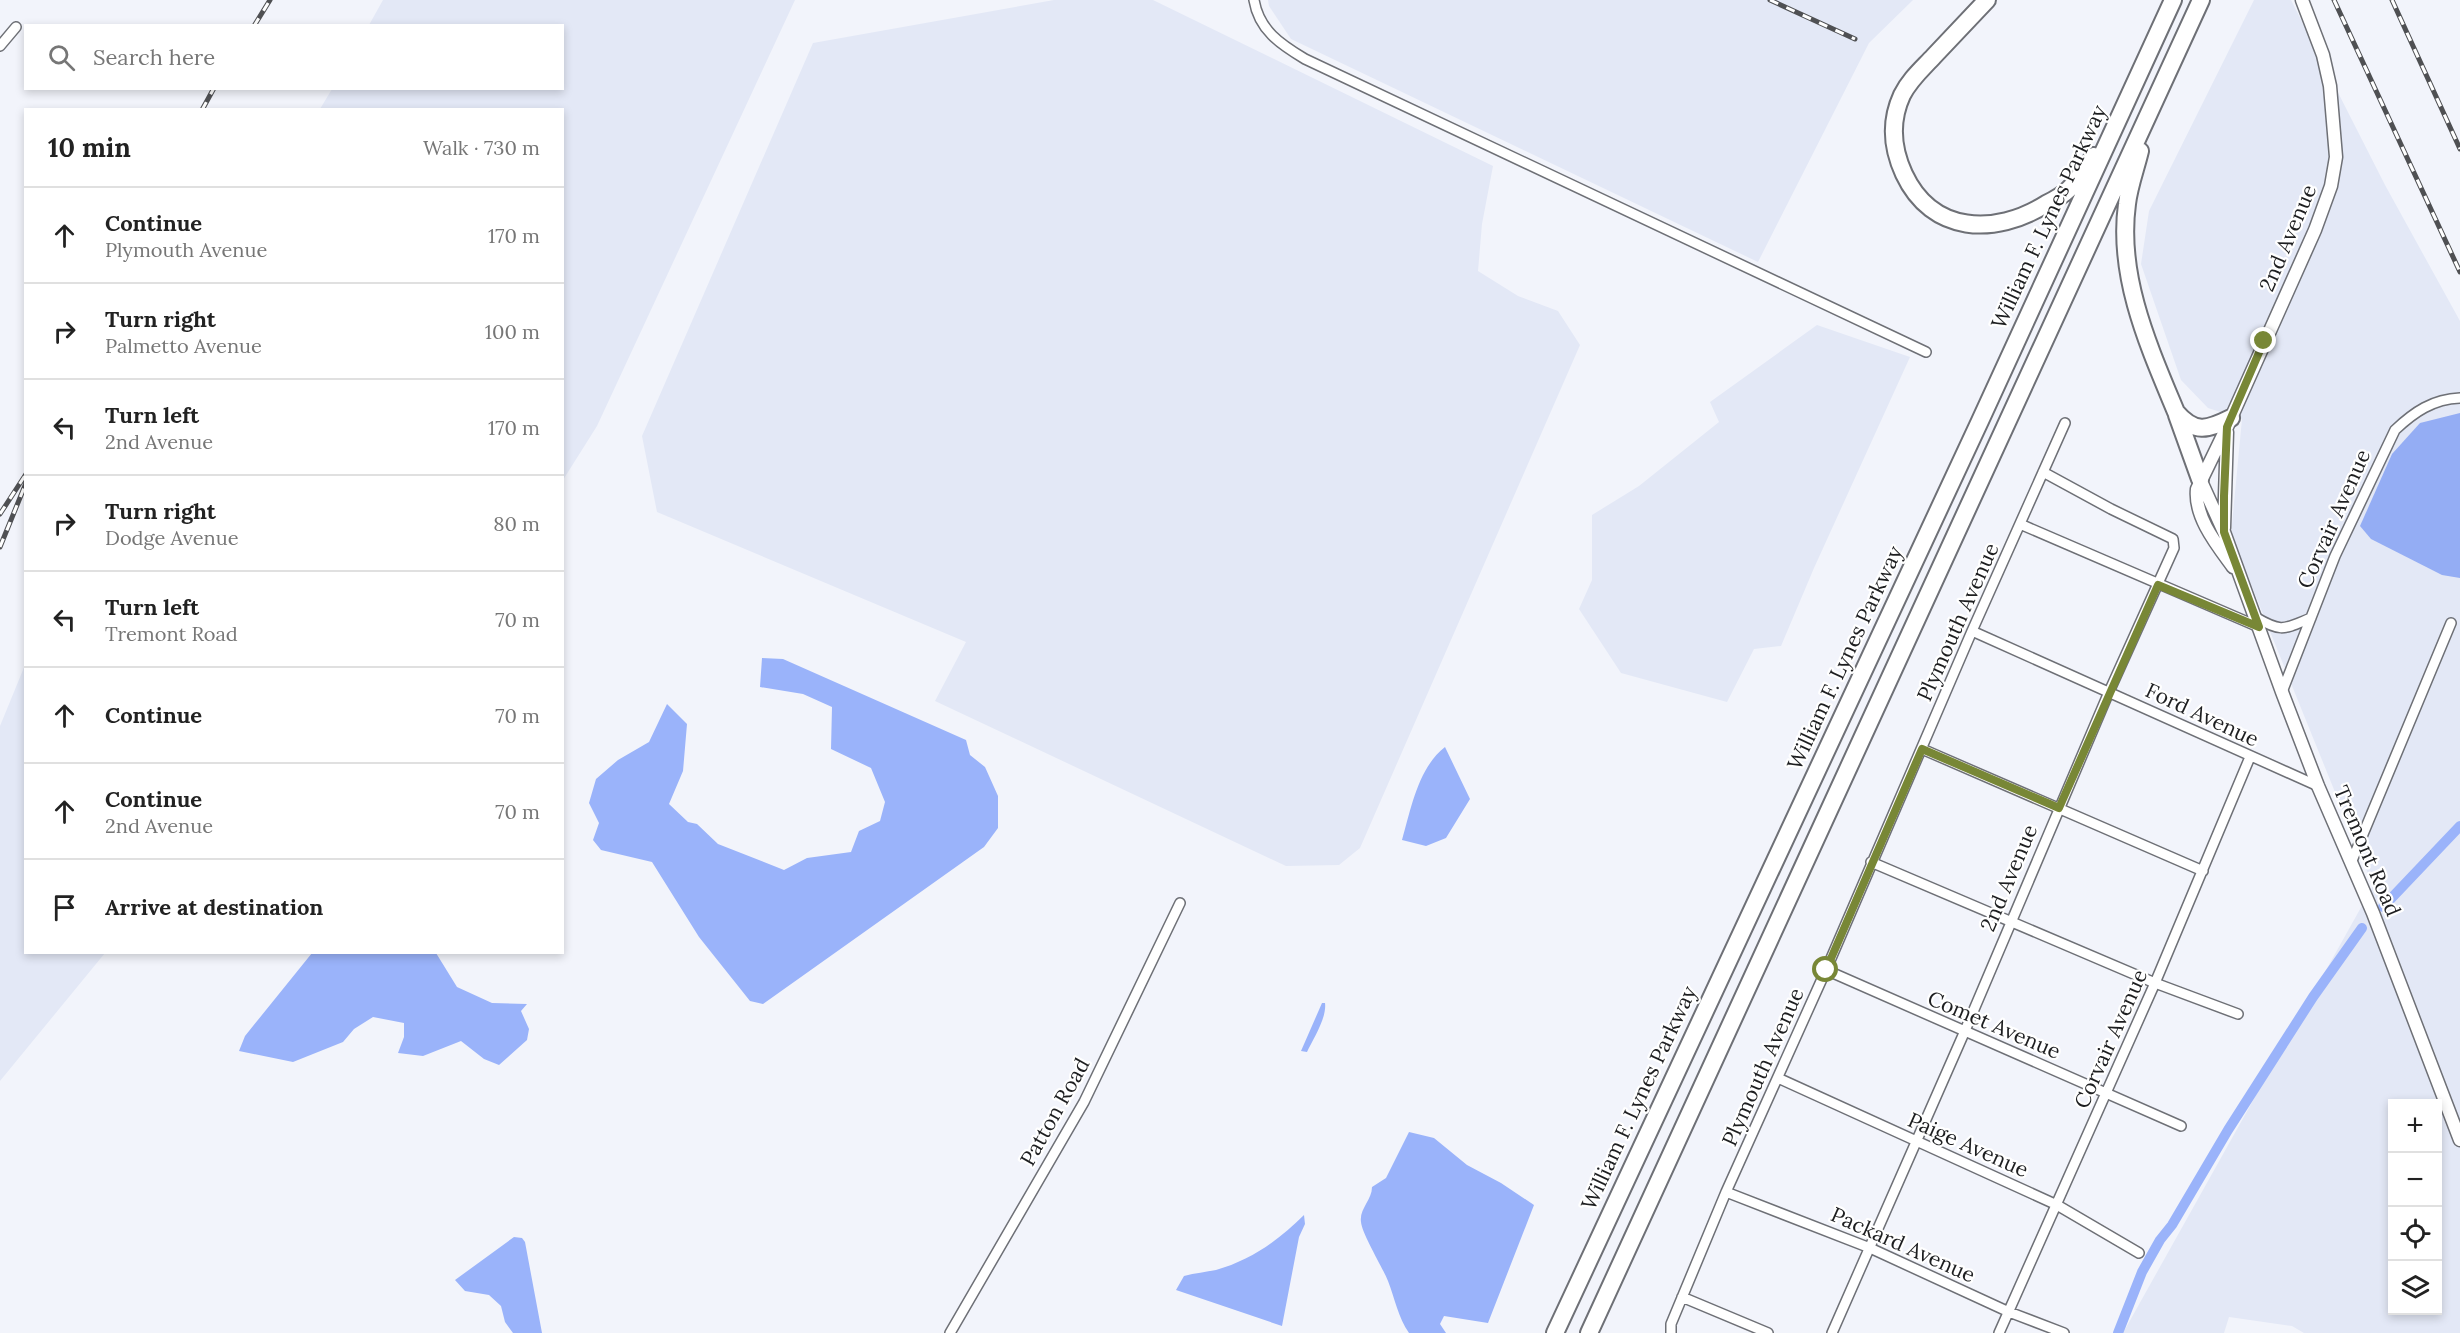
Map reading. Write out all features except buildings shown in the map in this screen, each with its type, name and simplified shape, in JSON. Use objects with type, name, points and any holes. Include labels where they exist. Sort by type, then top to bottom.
[{"type":"highway","points":[[1987,0],[1914,76],[1897,109],[1893,128],[1894,145],[1910,186],[1924,204],[1946,218],[1963,224],[1986,225],[2010,222],[2034,212],[2069,190],[2115,126]]},
{"type":"highway","name":"William F. Lynes Parkway","points":[[1555,1331],[2173,0]]},
{"type":"highway","points":[[1589,1333],[1954,534],[2202,0]]},
{"type":"highway","points":[[2145,122],[2127,205],[2126,255],[2132,292],[2140,321],[2200,479]]},
{"type":"highway","points":[[2176,412],[2186,423],[2203,428],[2229,422]]},
{"type":"highway","points":[[1599,1333],[1659,1183]]},
{"type":"street","points":[[1254,0],[1264,27],[1279,44],[1305,59],[1926,352]]},
{"type":"street","name":"2nd Avenue","points":[[2200,479],[2229,422],[2326,206],[2331,186],[2336,157],[2331,86],[2323,55],[2302,0]]},
{"type":"street","points":[[0,46],[16,27]]},
{"type":"street","name":"Corvair Avenue","points":[[2282,692],[2361,497],[2395,430],[2412,414],[2430,404],[2460,398]]},
{"type":"street","points":[[2224,532],[2229,422]]},
{"type":"street","name":"Plymouth Avenue","points":[[1671,1333],[1671,1324],[1726,1192],[1826,970],[1871,862],[2065,423]]},
{"type":"street","name":"2nd Avenue","points":[[1832,1333],[1915,1141],[1965,1033],[2059,808],[2174,548],[2173,539],[2043,472]]},
{"type":"street","name":"Tremont Road","points":[[2200,479],[2224,532],[2318,786],[2377,923],[2460,1140]]},
{"type":"street","name":"Tremont Road","points":[[2200,479],[2196,501],[2199,511],[2220,549],[2241,578]]},
{"type":"street","points":[[2020,524],[2158,585],[2257,622],[2284,629],[2311,618]]},
{"type":"street","points":[[2351,862],[2451,623]]},
{"type":"street","name":"Ford Avenue","points":[[1972,631],[2318,786]]},
{"type":"street","points":[[1922,749],[2203,871]]},
{"type":"street","name":"Corvair Avenue","points":[[2000,1333],[2155,983],[2250,757]]},
{"type":"street","points":[[1871,862],[2011,924],[2238,1014]]},
{"type":"street","name":"Patton Road","points":[[950,1333],[1084,1102],[1180,903]]},
{"type":"street","name":"Comet Avenue","points":[[1826,970],[2181,1126]]},
{"type":"street","name":"Paige Avenue","points":[[1778,1078],[2057,1205],[2139,1253]]},
{"type":"street","name":"Packard Avenue","points":[[1726,1192],[1870,1248],[2009,1312],[2064,1333]]},
{"type":"street","points":[[1682,1297],[1768,1333]]},
{"type":"shaded area","points":[[383,0],[795,0],[597,426],[564,478],[564,108],[321,108],[331,90],[564,90],[564,24],[370,24]]},
{"type":"shaded area","points":[[1054,0],[1153,0],[1493,166],[1482,224],[1478,271],[1518,296],[1558,311],[1580,345],[1360,848],[1339,865],[1286,866],[935,701],[966,642],[657,512],[642,436],[813,43]]},
{"type":"shaded area","points":[[1268,0],[1913,0],[1869,43],[1758,262],[1291,39],[1269,6]]},
{"type":"shaded area","points":[[2254,0],[2291,0],[2385,185],[2460,321],[2460,1333],[2304,1333],[2292,1326],[2229,1317],[2224,1333],[2123,1333],[2373,886],[2231,535],[2242,419],[2208,408],[2181,380],[2141,264],[2149,211]]},
{"type":"shaded area","points":[[1817,325],[1910,357],[1781,646],[1754,649],[1727,702],[1621,673],[1579,609],[1592,580],[1592,515],[1639,486],[1719,422],[1710,402]]},
{"type":"shaded area","points":[[2460,413],[2460,578],[2442,575],[2371,539],[2360,526],[2392,454],[2420,423]]},
{"type":"shaded area","points":[[762,658],[783,659],[966,740],[970,755],[985,767],[998,796],[998,828],[984,847],[763,1004],[750,1001],[699,937],[652,862],[601,850],[593,840],[599,823],[589,803],[596,779],[618,760],[649,742],[667,704],[687,724],[683,771],[669,804],[688,822],[697,824],[718,844],[784,870],[807,858],[851,852],[859,831],[880,821],[885,802],[871,768],[831,749],[832,707],[803,694],[760,687]]},
{"type":"shaded area","points":[[24,667],[24,954],[104,954],[0,1081],[0,726]]},
{"type":"shaded area","points":[[1445,747],[1470,799],[1446,838],[1426,846],[1402,840],[1412,802],[1422,777],[1428,766]]},
{"type":"shaded area","points":[[311,954],[437,954],[457,987],[492,1003],[527,1004],[521,1011],[529,1029],[527,1040],[499,1065],[484,1059],[461,1041],[423,1056],[398,1053],[404,1037],[404,1023],[373,1017],[354,1029],[343,1042],[293,1062],[239,1051],[245,1036]]},
{"type":"shaded area","points":[[1322,1003],[1325,1003],[1325,1009],[1319,1028],[1307,1052],[1301,1051]]},
{"type":"shaded area","points":[[1409,1132],[1434,1138],[1467,1165],[1501,1183],[1534,1205],[1488,1323],[1444,1316],[1440,1324],[1446,1333],[1409,1333],[1362,1227],[1361,1217],[1372,1187],[1386,1178]]},
{"type":"shaded area","points":[[1304,1215],[1305,1224],[1299,1237],[1282,1326],[1176,1290],[1184,1276],[1216,1270],[1253,1255],[1285,1233]]},
{"type":"shaded area","points":[[514,1237],[522,1238],[525,1242],[542,1333],[513,1333],[505,1322],[501,1306],[489,1295],[465,1291],[455,1280]]},
{"type":"waterway","points":[[2383,907],[2460,826]]},
{"type":"waterway","points":[[2118,1333],[2142,1272],[2160,1240],[2172,1225],[2228,1130],[2313,997],[2362,928]]},
{"type":"railway","points":[[255,24],[270,0]]},
{"type":"railway","points":[[1770,0],[1855,39]]},
{"type":"railway","points":[[2334,0],[2460,272]]},
{"type":"railway","points":[[2392,0],[2460,149]]},
{"type":"railway","points":[[203,108],[213,90]]},
{"type":"railway","points":[[0,514],[24,477]]},
{"type":"railway","points":[[0,547],[24,488]]},
{"type":"route","points":[[1826,970],[1922,749],[2059,808],[2158,585],[2259,627],[2224,532],[2224,496],[2227,427],[2264,341]]}]
